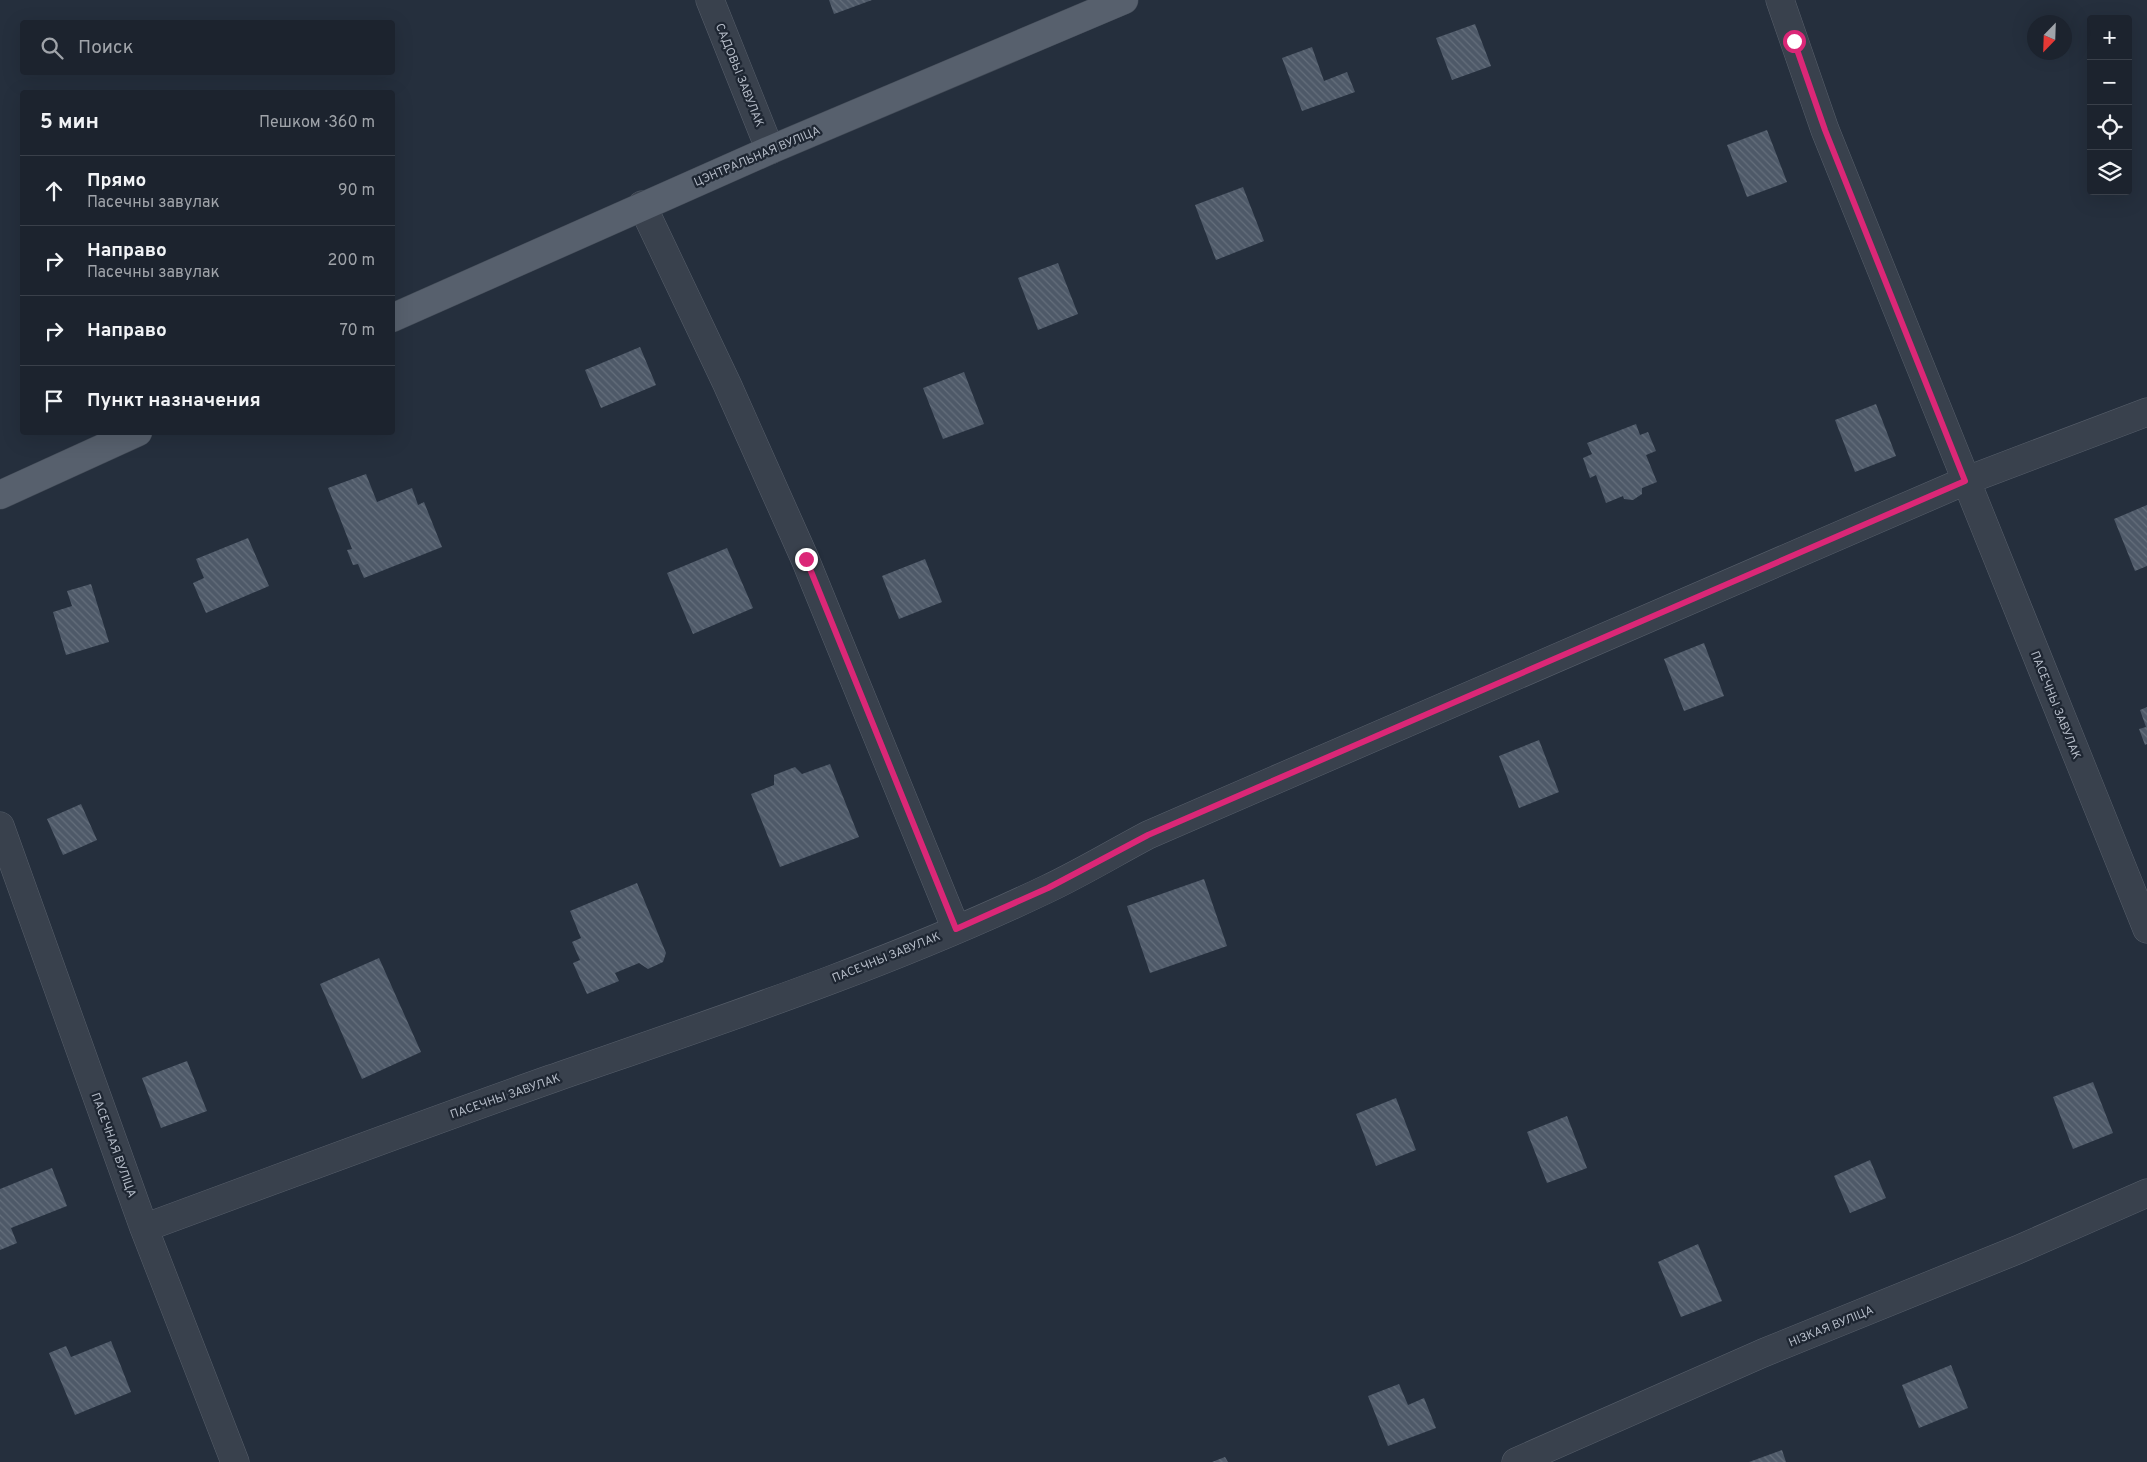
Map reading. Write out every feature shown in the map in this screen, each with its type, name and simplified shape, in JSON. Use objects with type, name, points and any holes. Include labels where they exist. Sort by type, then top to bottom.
[{"type":"main road","name":"ЦЭНТРАЛЬНАЯ ВУЛІЦА","points":[[395,317],[642,205],[1124,0]]},
{"type":"main road","points":[[0,495],[131,435]]},
{"type":"street","name":"САДОВЫ ЗАВУЛАК","points":[[710,0],[770,150]]},
{"type":"street","name":"ПАСЕЧНЫ ЗАВУЛАК","points":[[1780,0],[1825,130],[2147,929]]},
{"type":"street","points":[[642,205],[727,384],[806,559],[956,929]]},
{"type":"street","name":"ПАСЕЧНЫ ЗАВУЛАК","points":[[144,1228],[448,1116],[858,969],[956,929],[1048,888],[1148,835],[1965,481],[2147,412]]},
{"type":"street","name":"ПАСЕЧНАЯ ВУЛІЦА","points":[[0,826],[144,1228],[235,1462]]},
{"type":"street","name":"НІЗКАЯ ВУЛІЦА","points":[[1516,1462],[1763,1353],[2017,1250],[2147,1192]]},
{"type":"building","points":[[829,0],[872,0],[834,14]]},
{"type":"building","points":[[1475,24],[1491,66],[1452,80],[1436,38]]},
{"type":"building","points":[[1312,47],[1324,81],[1347,72],[1355,92],[1302,111],[1282,58]]},
{"type":"building","points":[[1767,130],[1787,182],[1747,197],[1727,145]]},
{"type":"building","points":[[1243,187],[1264,241],[1216,260],[1195,205]]},
{"type":"building","points":[[1058,263],[1078,314],[1038,330],[1018,278]]},
{"type":"building","points":[[640,347],[656,385],[601,408],[585,370]]},
{"type":"building","points":[[964,372],[984,424],[943,439],[923,388]]},
{"type":"building","points":[[1876,404],[1896,456],[1855,472],[1835,420]]},
{"type":"building","points":[[1636,424],[1640,435],[1648,432],[1656,451],[1646,455],[1657,482],[1642,488],[1642,494],[1633,500],[1624,499],[1623,496],[1606,503],[1596,475],[1590,478],[1583,458],[1592,454],[1587,443]]},
{"type":"building","points":[[366,474],[377,502],[412,488],[418,505],[424,502],[442,547],[364,578],[358,564],[353,565],[347,550],[352,549],[328,488]]},
{"type":"building","points":[[2147,505],[2147,566],[2135,571],[2114,519]]},
{"type":"building","points":[[248,538],[269,586],[206,613],[193,583],[204,578],[196,559]]},
{"type":"building","points":[[727,548],[753,608],[693,634],[667,573]]},
{"type":"building","points":[[925,559],[942,602],[899,619],[882,576]]},
{"type":"building","points":[[91,584],[109,642],[66,655],[53,612],[72,606],[67,591]]},
{"type":"building","points":[[1704,643],[1724,696],[1684,711],[1664,659]]},
{"type":"building","points":[[2147,707],[2147,744],[2145,745],[2139,729],[2146,727],[2140,710]]},
{"type":"building","points":[[1539,740],[1559,792],[1519,808],[1499,756]]},
{"type":"building","points":[[830,764],[859,837],[780,867],[751,794],[774,785],[774,775],[795,767],[802,774]]},
{"type":"building","points":[[81,804],[97,840],[63,855],[47,819]]},
{"type":"building","points":[[1204,879],[1227,946],[1150,973],[1127,906]]},
{"type":"building","points":[[637,883],[666,953],[663,962],[648,969],[639,963],[615,973],[619,981],[587,994],[573,963],[580,960],[572,942],[581,938],[570,911]]},
{"type":"building","points":[[379,958],[421,1052],[362,1079],[320,984]]},
{"type":"building","points":[[187,1061],[207,1111],[161,1128],[142,1078]]},
{"type":"building","points":[[2093,1082],[2113,1133],[2073,1149],[2053,1097]]},
{"type":"building","points":[[1396,1098],[1416,1150],[1376,1166],[1356,1114]]},
{"type":"building","points":[[1567,1116],[1587,1168],[1547,1183],[1527,1132]]},
{"type":"building","points":[[1870,1160],[1886,1198],[1850,1213],[1834,1176]]},
{"type":"building","points":[[52,1168],[67,1206],[11,1228],[17,1243],[0,1250],[0,1189]]},
{"type":"building","points":[[1698,1244],[1722,1301],[1681,1317],[1658,1262]]},
{"type":"building","points":[[111,1341],[131,1392],[75,1415],[49,1353],[66,1346],[71,1357]]},
{"type":"building","points":[[1951,1365],[1968,1408],[1919,1428],[1902,1385]]},
{"type":"building","points":[[1399,1384],[1408,1405],[1424,1398],[1436,1428],[1388,1446],[1368,1396]]},
{"type":"building","points":[[1782,1450],[1786,1462],[1749,1462]]},
{"type":"building","points":[[1225,1457],[1228,1462],[1212,1462]]},
{"type":"route","points":[[806,559],[882,742],[956,929],[1048,888],[1148,835],[1965,481],[1825,130],[1794,41]]}]
